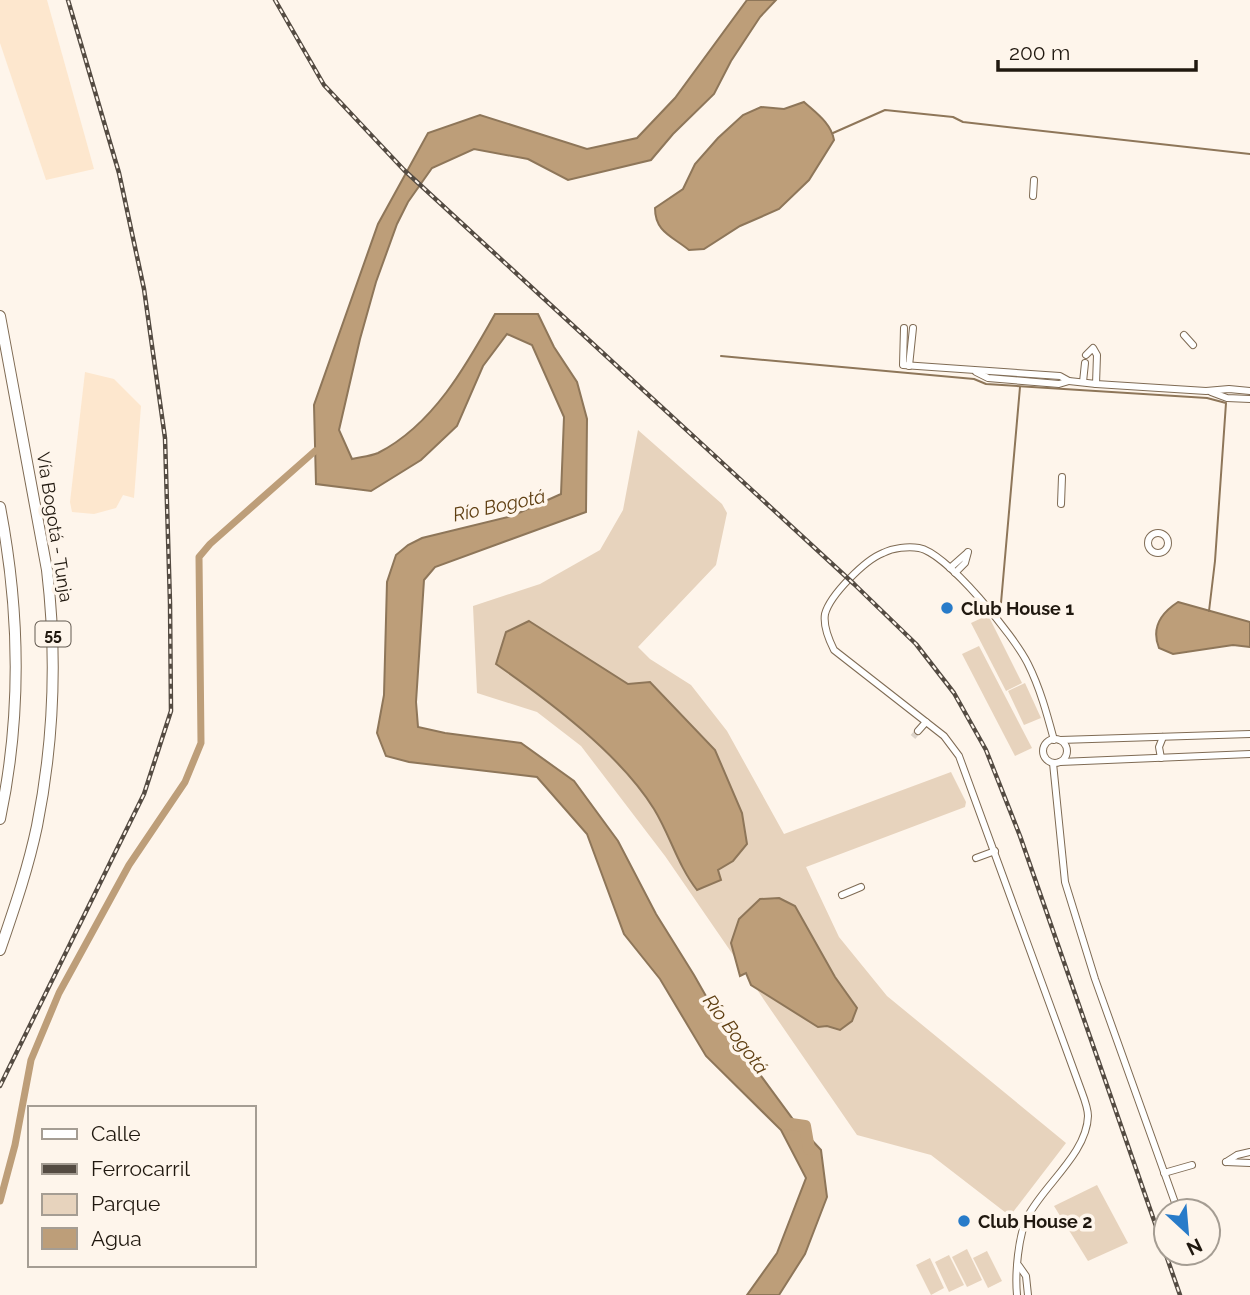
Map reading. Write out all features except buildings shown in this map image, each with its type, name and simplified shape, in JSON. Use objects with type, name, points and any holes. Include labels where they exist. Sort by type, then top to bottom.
[{"type":"highway","name":"Vía Bogotá - Tunja","points":[[0,316],[47,570],[54,662],[51,725],[37,825],[19,894],[0,950]]},
{"type":"highway","name":"55","points":[[0,507],[13,595],[17,679],[11,752],[0,819]]},
{"type":"street","points":[[1034,180],[1034,196]]},
{"type":"street","points":[[904,328],[906,366]]},
{"type":"street","points":[[906,366],[913,328]]},
{"type":"street","points":[[1184,335],[1193,345]]},
{"type":"street","points":[[1083,382],[1086,359],[1093,348],[1097,355],[1096,384]]},
{"type":"street","points":[[906,366],[974,372],[988,378],[1059,384],[1069,381],[1206,391],[1250,391]]},
{"type":"street","points":[[1206,391],[1227,398],[1250,399]]},
{"type":"street","points":[[1061,504],[1062,477]]},
{"type":"street","points":[[1017,1295],[1016,1280],[1022,1229],[1029,1214],[1083,1138],[1088,1114],[1082,1090],[959,756],[944,736],[834,650],[827,635],[825,614],[836,593],[871,559],[885,551],[901,547],[921,548],[938,555],[953,570],[993,615],[1027,662],[1057,740],[1067,751],[1056,762],[1065,882],[1095,979],[1173,1197]]},
{"type":"street","points":[[918,731],[926,722]]},
{"type":"street","points":[[1250,734],[1057,740],[1047,743],[1043,750],[1045,758],[1056,762],[1250,754]]},
{"type":"street","points":[[1161,758],[1159,747],[1163,737]]},
{"type":"street","points":[[976,858],[995,851]]},
{"type":"street","points":[[842,895],[861,887]]},
{"type":"street","points":[[1250,1152],[1237,1155],[1226,1162],[1250,1163]]},
{"type":"street","points":[[1164,1173],[1192,1165]]},
{"type":"street","points":[[1019,1266],[1026,1276],[1028,1295]]},
{"type":"shaded area","points":[[0,0],[47,0],[94,169],[46,180],[0,43]]},
{"type":"shaded area","points":[[85,372],[114,379],[141,406],[134,498],[123,495],[116,508],[94,514],[72,512],[70,502]]},
{"type":"green space","points":[[638,430],[722,504],[727,513],[716,565],[638,647],[650,659],[691,685],[727,731],[784,834],[951,772],[966,802],[965,807],[806,867],[839,937],[887,996],[1066,1143],[1010,1216],[931,1155],[857,1135],[665,856],[581,746],[537,712],[477,693],[473,606],[540,584],[600,550],[623,510]]},
{"type":"green space","points":[[988,615],[1022,683],[1006,691],[971,623]]},
{"type":"green space","points":[[979,646],[1032,748],[1015,756],[962,654]]},
{"type":"green space","points":[[1025,683],[1041,718],[1024,725],[1008,691]]},
{"type":"green space","points":[[1097,1185],[1128,1243],[1088,1261],[1054,1206]]},
{"type":"green space","points":[[967,1249],[982,1280],[967,1287],[952,1257]]},
{"type":"green space","points":[[987,1251],[1002,1281],[988,1288],[973,1258]]},
{"type":"green space","points":[[949,1255],[964,1285],[949,1292],[935,1262]]},
{"type":"green space","points":[[930,1258],[944,1288],[931,1295],[916,1265]]},
{"type":"water","points":[[747,0],[776,0],[760,17],[731,61],[714,94],[651,160],[568,180],[528,159],[474,149],[432,168],[408,202],[397,224],[376,282],[339,430],[352,459],[378,453],[398,441],[432,410],[446,392],[495,314],[538,314],[554,347],[577,382],[587,419],[586,512],[435,567],[424,580],[416,702],[418,727],[521,743],[574,781],[618,841],[656,914],[719,1019],[795,1122],[821,1150],[827,1197],[805,1254],[779,1295],[747,1295],[777,1253],[806,1178],[781,1130],[706,1056],[660,979],[624,934],[587,834],[537,777],[409,762],[386,756],[377,733],[384,695],[387,582],[396,555],[422,538],[512,516],[561,494],[564,417],[532,345],[507,334],[483,366],[457,426],[421,460],[371,491],[316,484],[314,405],[378,224],[428,133],[480,115],[587,149],[637,138],[675,98]]},
{"type":"water","points":[[804,102],[826,123],[834,140],[809,180],[779,209],[740,226],[704,249],[689,250],[661,228],[655,208],[683,189],[695,164],[743,115],[761,107],[784,109]]},
{"type":"water","points":[[1178,602],[1250,622],[1250,647],[1233,645],[1173,654],[1159,648],[1156,634],[1159,622]]},
{"type":"water","points":[[529,621],[628,684],[650,682],[715,750],[742,813],[747,844],[733,861],[718,870],[721,880],[697,890],[640,788],[582,730],[496,664],[506,632]]},
{"type":"water","points":[[779,898],[795,906],[835,977],[857,1008],[852,1021],[840,1030],[827,1026],[818,1027],[751,985],[746,973],[740,976],[731,943],[739,919],[760,899]]},
{"type":"waterway","points":[[833,133],[885,110],[953,117],[963,122],[1250,154]]},
{"type":"waterway","points":[[721,356],[974,379],[986,384],[1207,398],[1226,403],[1209,611]]},
{"type":"waterway","points":[[1001,603],[1020,387]]},
{"type":"waterway","points":[[0,1201],[15,1145],[31,1060],[59,993],[129,865],[185,782],[201,743],[199,557],[210,544],[315,451]]},
{"type":"waterway","name":"Río Bogotá","points":[[784,1123],[805,1126],[809,1149]]},
{"type":"tunnel","points":[[913,737],[918,731]]},
{"type":"railway","points":[[0,1086],[144,794],[171,711],[165,438],[144,289],[119,173],[68,0]]},
{"type":"railway","points":[[275,0],[324,85],[404,170],[854,584],[916,644],[954,693],[986,750],[1020,836],[1180,1295]]},
{"type":"place","name":"Club House 1","points":[[947,608]]},
{"type":"place","name":"Club House 2","points":[[964,1221]]}]
